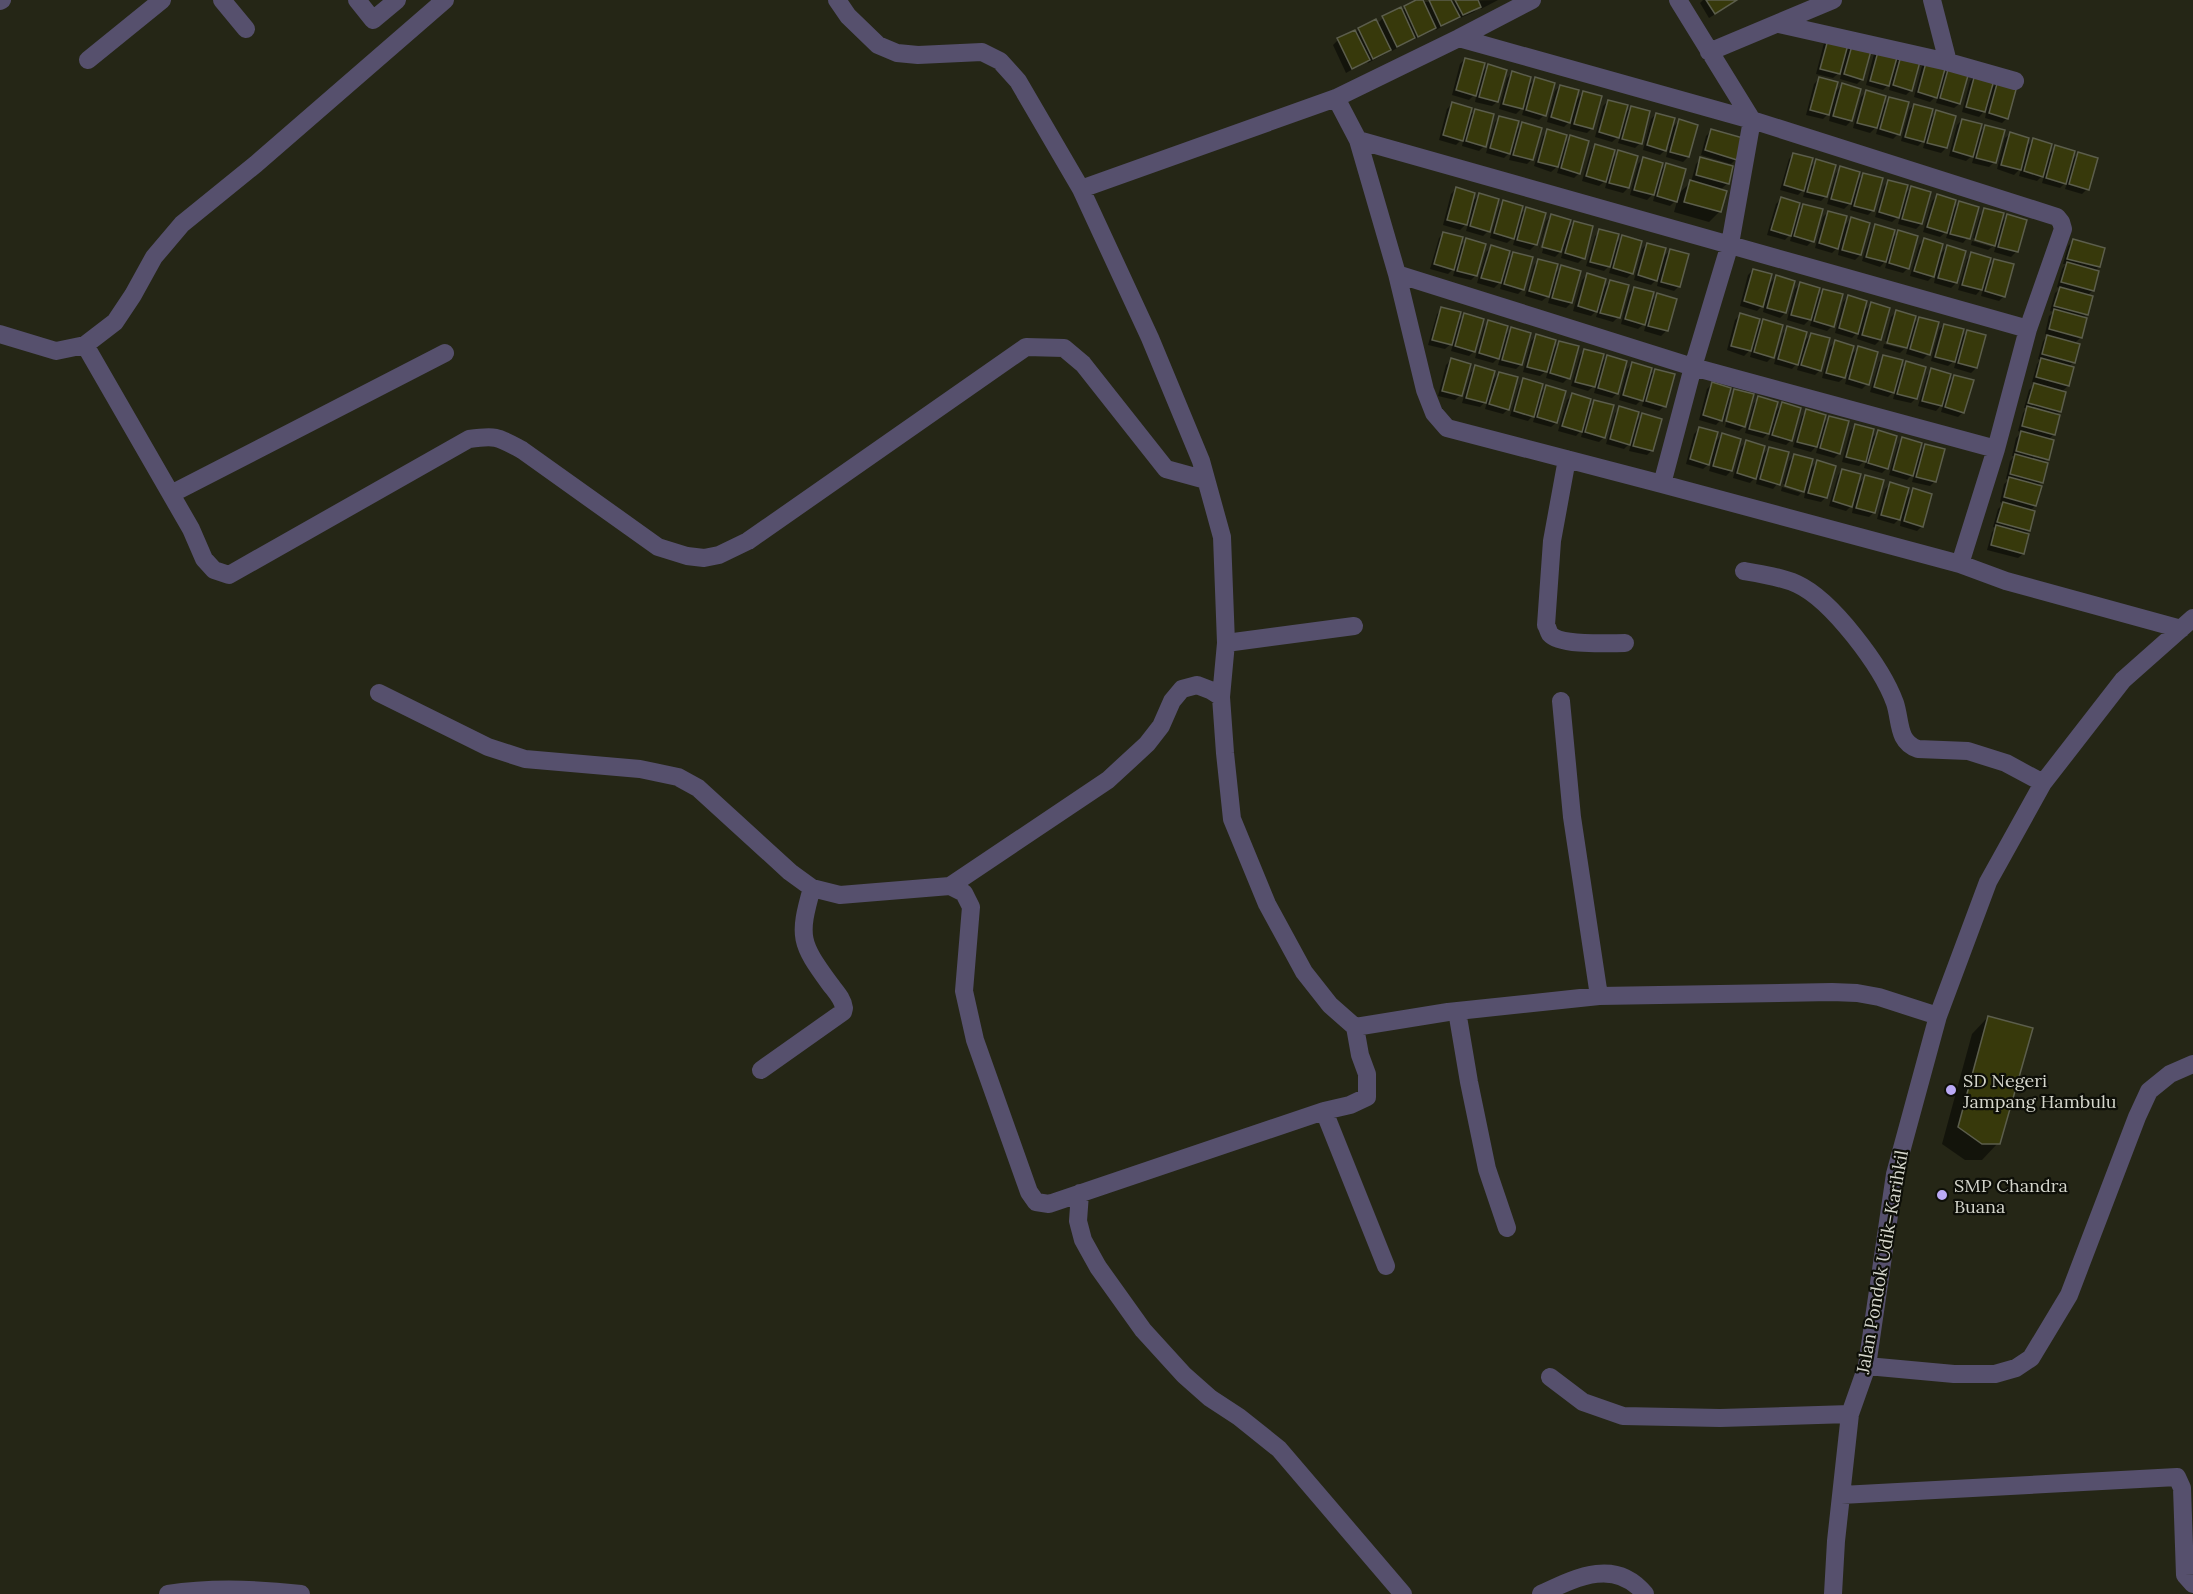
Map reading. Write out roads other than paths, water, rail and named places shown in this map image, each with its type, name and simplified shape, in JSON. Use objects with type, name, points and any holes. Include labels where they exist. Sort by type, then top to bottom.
[{"type":"street","points":[[88,60],[162,0]]},
{"type":"street","points":[[222,0],[246,28]]},
{"type":"street","points":[[357,0],[373,20],[398,0]]},
{"type":"street","points":[[0,334],[56,351],[85,345],[116,322],[154,257],[182,224],[256,164],[445,0]]},
{"type":"street","points":[[837,0],[848,16],[878,45],[897,53],[918,55],[982,51],[1000,61],[1018,81],[1081,189],[1150,338],[1201,461],[1222,537],[1226,643],[1221,697],[1224,753],[1233,819],[1263,893],[1304,972],[1330,1005],[1355,1027],[1360,1055],[1367,1074],[1367,1097],[1350,1105],[1324,1111],[1049,1204],[1036,1203],[1029,1192],[975,1040],[964,991],[971,907],[964,893],[950,886]]},
{"type":"street","points":[[1081,189],[1336,98],[1532,0]]},
{"type":"street","points":[[1662,484],[1730,244],[1752,120],[1677,0]]},
{"type":"street","points":[[1932,0],[1948,62]]},
{"type":"street","points":[[1709,52],[1830,1]]},
{"type":"street","points":[[1779,24],[1948,62],[2015,81]]},
{"type":"street","points":[[1459,38],[1752,120],[2057,217],[2063,229],[2028,329],[1996,449],[1960,564]]},
{"type":"street","points":[[1336,98],[1358,140],[1397,274],[1425,390],[1434,413],[1447,428],[1960,564],[2006,581],[2187,624]]},
{"type":"street","points":[[1358,140],[2028,329]]},
{"type":"street","points":[[1397,274],[1694,367],[1996,449]]},
{"type":"street","points":[[85,345],[191,529],[204,559],[214,570],[229,575],[469,439],[500,437],[522,450],[658,547],[687,556],[704,558],[719,555],[748,541],[1026,347],[1064,348],[1083,364],[1166,469],[1206,480]]},
{"type":"street","points":[[171,494],[445,352]]},
{"type":"street","points":[[1567,459],[1552,541],[1546,625],[1556,638],[1566,641],[1625,644]]},
{"type":"street","points":[[1744,571],[1773,576],[1798,584],[1824,604],[1858,640],[1878,670],[1894,702],[1903,738],[1911,747],[1968,751],[2006,763],[2043,783]]},
{"type":"street","name":"Jalan Pondok Udik–Karihkil","points":[[1833,1594],[1836,1541],[1850,1414],[1867,1366],[1895,1174],[1938,1016],[1988,882],[2043,783],[2123,680],[2187,624]]},
{"type":"street","points":[[1226,643],[1354,626]]},
{"type":"street","points":[[379,693],[488,747],[525,759],[640,769],[678,777],[698,788],[790,872],[812,888],[840,895],[950,886],[1108,780],[1147,744],[1161,726],[1172,701],[1182,689],[1197,685],[1221,697]]},
{"type":"street","points":[[1561,701],[1572,817],[1599,996]]},
{"type":"street","points":[[762,1070],[843,1012],[841,999],[809,954],[803,938],[804,918],[812,888]]},
{"type":"street","points":[[1355,1027],[1408,1017],[1599,996],[1857,993],[1879,997],[1938,1016]]},
{"type":"street","points":[[1457,1011],[1487,1169],[1507,1228]]},
{"type":"street","points":[[1867,1366],[1954,1374],[1995,1374],[2016,1368],[2031,1358],[2069,1295],[2149,1091],[2170,1074],[2193,1064]]},
{"type":"street","points":[[1324,1111],[1386,1266]]},
{"type":"street","points":[[1080,1193],[1078,1221],[1083,1240],[1098,1267],[1143,1330],[1184,1375],[1210,1398],[1239,1417],[1279,1449],[1403,1594]]},
{"type":"street","points":[[1550,1377],[1583,1402],[1623,1416],[1720,1418],[1850,1414]]},
{"type":"street","points":[[1841,1495],[2177,1477],[2182,1488],[2185,1575],[2193,1584]]},
{"type":"street","points":[[1541,1594],[1577,1577],[1604,1573],[1629,1580],[1645,1594]]},
{"type":"street","points":[[168,1594],[204,1590],[267,1590],[301,1594]]},
{"type":"place","name":"SD Negeri Jampang Hambulu","points":[[1951,1090]]},
{"type":"place","name":"SMP Chandra Buana","points":[[1942,1195]]}]
